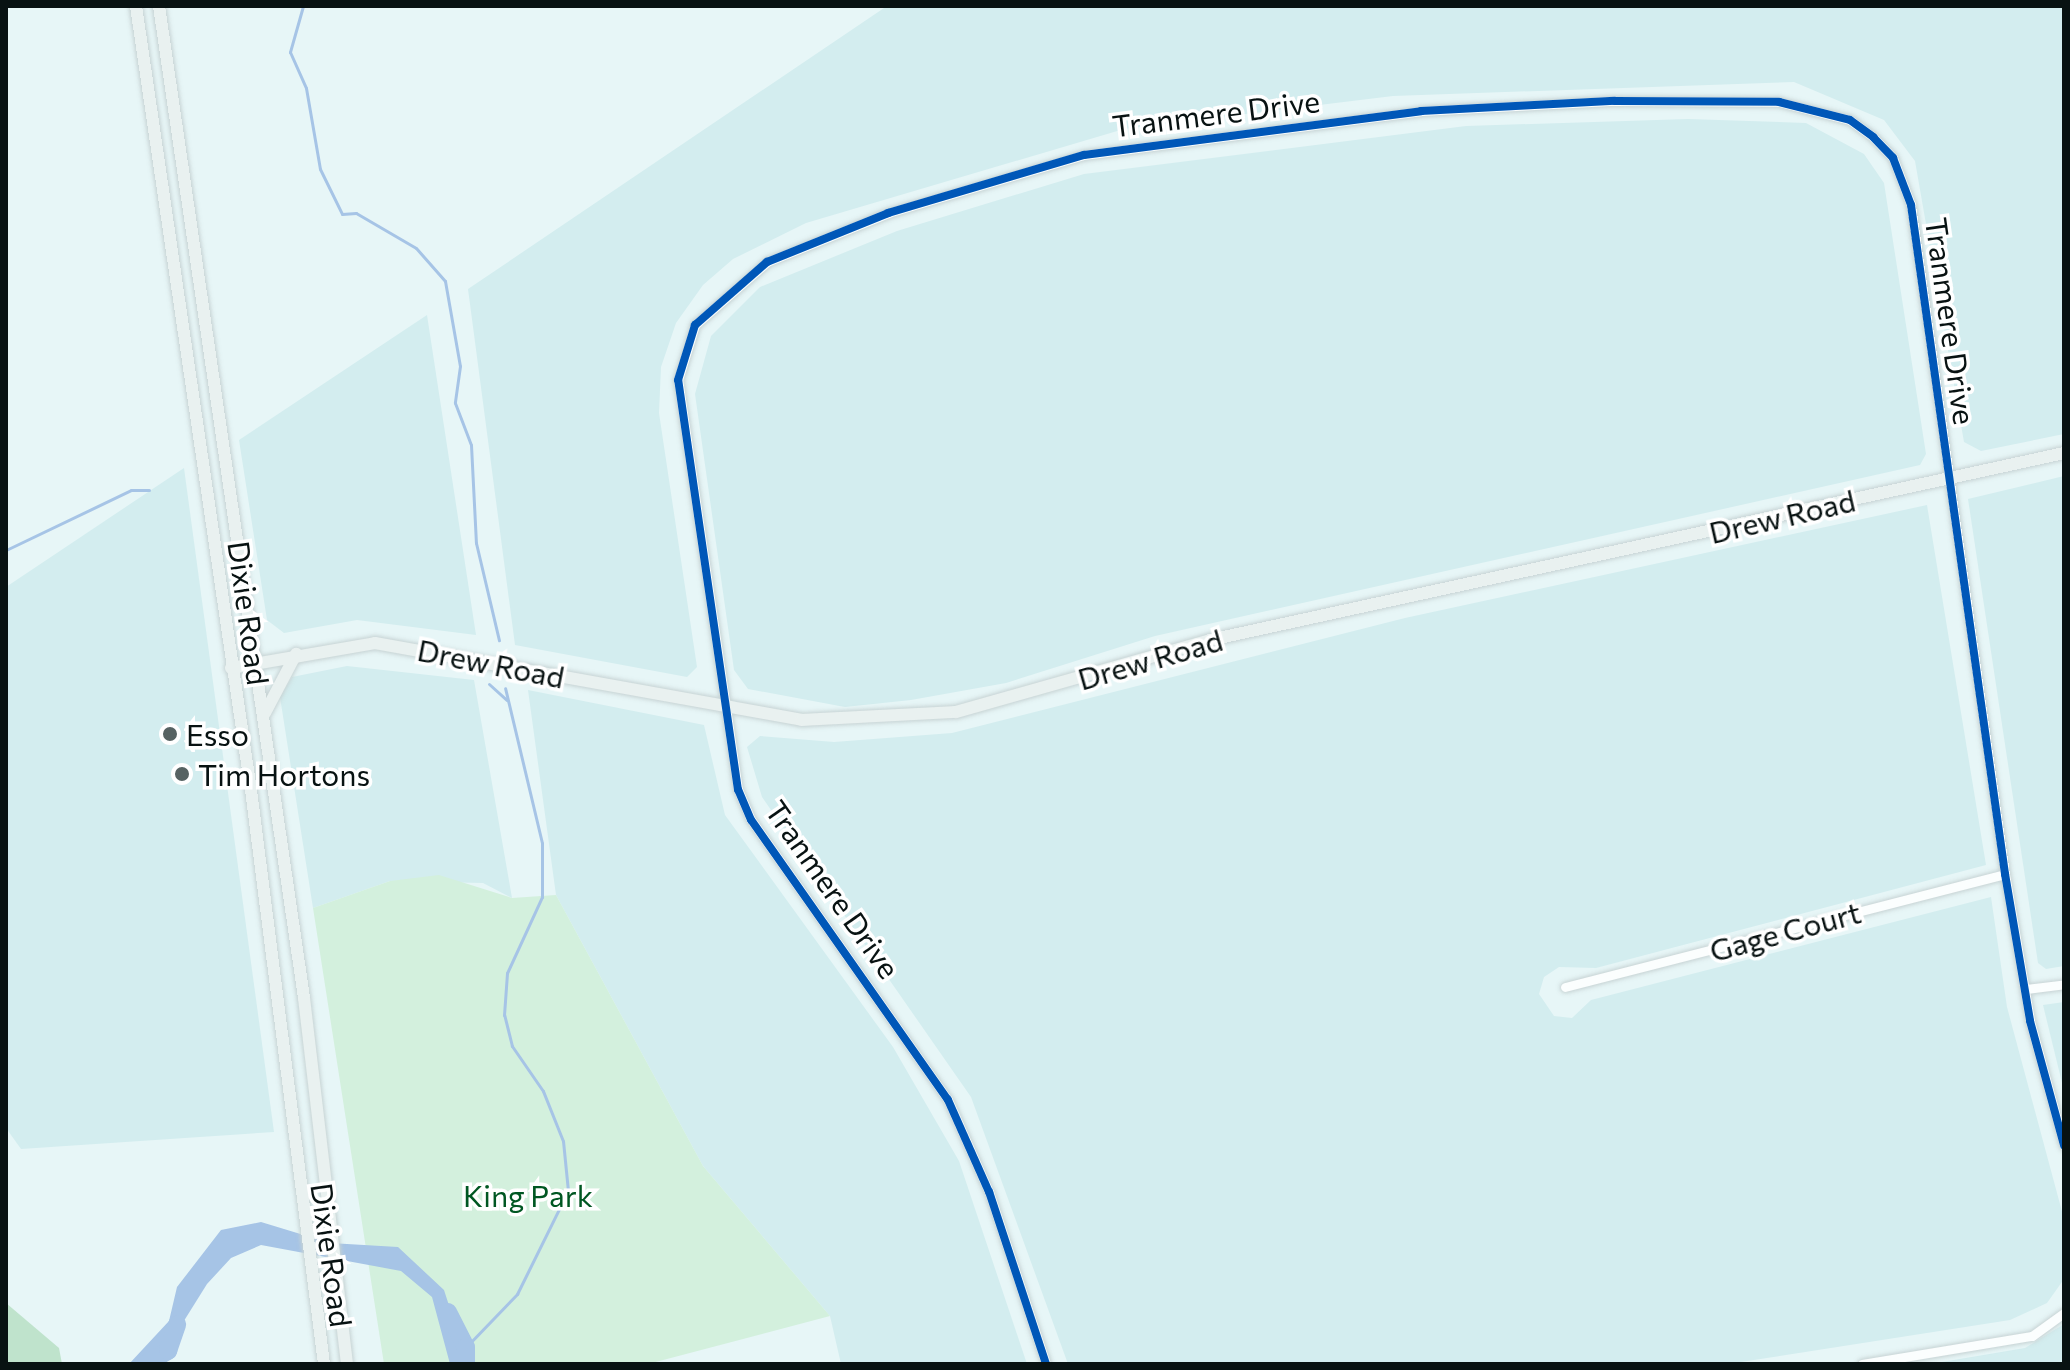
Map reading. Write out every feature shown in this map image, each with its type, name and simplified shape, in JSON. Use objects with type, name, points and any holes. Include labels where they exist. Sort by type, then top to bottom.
[{"type":"main road","name":"Dixie Road","points":[[136,6],[231,668],[324,1364]]},
{"type":"main road","name":"Dixie Road","points":[[159,6],[304,998],[326,1232],[347,1364]]},
{"type":"main road","name":"Drew Road","points":[[231,668],[296,654],[375,643],[435,649],[721,707],[802,720],[956,712],[1210,640],[2064,453]]},
{"type":"main road","points":[[264,716],[296,654]]},
{"type":"street","name":"Tranmere Drive","points":[[1046,1364],[966,1135],[922,1057],[751,820],[730,766],[678,409],[695,325],[741,278],[796,248],[1084,155],[1488,107],[1727,99],[1779,102],[1850,120],[1893,158],[1911,205],[2005,874],[2026,989],[2064,1145]]},
{"type":"street","name":"Gage Court","points":[[1565,987],[2005,874]]},
{"type":"street","points":[[2026,989],[2064,984]]},
{"type":"street","points":[[1862,1364],[2032,1336],[2064,1313]]},
{"type":"shaded area","points":[[887,6],[2064,6],[2064,434],[1981,451],[1964,442],[1915,161],[1884,120],[1794,82],[1393,96],[1124,129],[806,223],[733,259],[703,285],[676,323],[661,367],[659,413],[697,667],[687,677],[515,645],[468,289]]},
{"type":"shaded area","points":[[1688,119],[1806,123],[1864,154],[1884,183],[1926,454],[1920,465],[1155,636],[1006,683],[911,700],[845,707],[748,689],[734,670],[695,394],[711,336],[760,287],[897,231],[1084,174],[1466,126]]},
{"type":"shaded area","points":[[427,315],[476,635],[357,620],[284,633],[267,620],[239,440]]},
{"type":"shaded area","points":[[184,468],[274,1132],[21,1149],[6,1128],[6,587]]},
{"type":"shaded area","points":[[2064,476],[2064,966],[2046,969],[2038,963],[1968,499]]},
{"type":"shaded area","points":[[1927,505],[1986,865],[1596,968],[1559,967],[1544,977],[1539,994],[1554,1016],[1572,1018],[1591,1000],[1991,897],[2007,1007],[2064,1219],[2064,1279],[2047,1303],[2010,1320],[1728,1364],[1068,1364],[971,1097],[762,797],[747,747],[760,736],[834,742],[952,733],[1405,618]]},
{"type":"shaded area","points":[[347,666],[474,680],[512,898],[483,883],[390,881],[313,908],[280,697],[292,677]]},
{"type":"shaded area","points":[[528,690],[704,725],[725,815],[893,1047],[959,1161],[1027,1364],[841,1364],[830,1316],[703,1166],[556,895]]},
{"type":"shaded area","points":[[2064,1002],[2064,1091],[2043,1005]]},
{"type":"shaded area","points":[[2064,1324],[2064,1364],[1930,1364],[2025,1348]]},
{"type":"green space","name":"King Park","points":[[439,875],[512,898],[556,895],[703,1166],[830,1316],[648,1364],[384,1364],[313,908],[390,881]]},
{"type":"green space","points":[[6,1303],[59,1348],[62,1364],[6,1364]]},
{"type":"water","points":[[261,1222],[330,1243],[398,1247],[444,1290],[468,1364],[450,1364],[432,1297],[401,1271],[261,1245],[231,1258],[207,1284],[157,1364],[129,1364],[169,1321],[177,1287],[221,1230]]},
{"type":"waterway","points":[[303,6],[290,52],[306,88],[320,169],[342,214],[356,213],[416,248],[445,281],[460,366],[455,403],[471,445],[476,543],[499,640]]},
{"type":"waterway","points":[[6,550],[131,490],[149,490]]},
{"type":"waterway","points":[[489,684],[507,700]]},
{"type":"waterway","points":[[466,1347],[517,1294],[568,1191],[563,1141],[543,1091],[512,1046],[504,1015],[507,973],[542,897],[542,843],[505,688]]},
{"type":"waterway","points":[[448,1312],[466,1347],[466,1364]]},
{"type":"waterway","points":[[146,1364],[168,1351],[177,1325]]},
{"type":"cycle path","points":[[1046,1364],[989,1192],[948,1100],[751,820],[738,790],[678,380],[695,325],[767,262],[888,213],[1084,155],[1421,111],[1615,101],[1779,102],[1850,120],[1873,137],[1893,158],[1911,205],[2005,874],[2030,1021],[2064,1145]]},
{"type":"place","name":"Esso","points":[[170,734]]},
{"type":"place","name":"Tim Hortons","points":[[182,774]]}]
